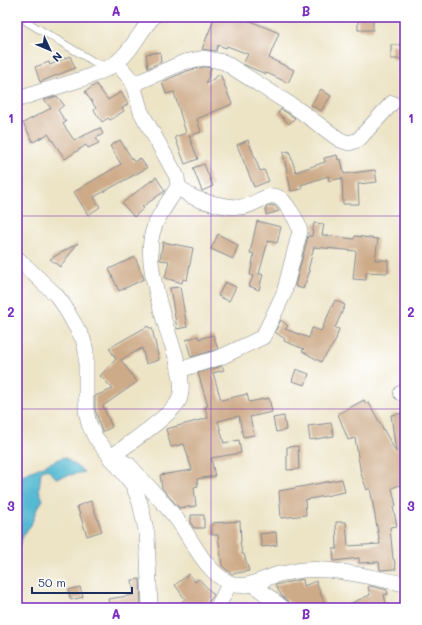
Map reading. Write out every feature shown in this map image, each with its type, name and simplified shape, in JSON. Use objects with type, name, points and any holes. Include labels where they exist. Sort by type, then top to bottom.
[{"type":"street","points":[[17,100],[113,65],[153,17]]},
{"type":"street","points":[[132,81],[141,81],[184,62],[197,59],[204,58],[224,62],[299,110],[340,140],[349,143],[358,140],[363,136],[392,103]]},
{"type":"street","points":[[110,458],[168,413],[177,403],[182,392],[179,370],[163,319],[150,255],[155,226],[178,186],[177,177],[140,112],[132,81],[113,65]]},
{"type":"street","points":[[178,186],[194,198],[239,207],[247,206],[268,196],[276,196],[283,200],[298,222],[300,231],[284,293],[263,337],[221,357],[179,370]]},
{"type":"street","points":[[17,258],[56,295],[63,304],[83,339],[86,351],[86,410],[95,437],[110,458],[133,485],[140,503],[147,534],[150,608]]},
{"type":"street","points":[[110,458],[120,459],[129,465],[176,518],[204,560],[218,575],[230,583],[241,586],[253,584],[278,575],[304,570],[330,570],[405,584]]},
{"type":"street","points":[[217,608],[230,583]]},
{"type":"street","points":[[253,584],[283,608]]},
{"type":"lane","points":[[27,22],[96,63],[113,65]]},
{"type":"path","points":[[392,103],[400,92],[405,74]]},
{"type":"water","points":[[64,457],[84,472],[56,478],[47,469],[41,472],[39,490],[43,500],[17,550],[17,480],[25,474]]},
{"type":"building","points":[[215,17],[249,17],[248,20],[279,33],[269,58],[294,70],[288,83],[243,64],[248,54],[227,46],[226,48],[218,45],[216,51],[202,49]]},
{"type":"building","points":[[358,17],[373,17],[373,30],[358,30]]},
{"type":"building","points":[[391,45],[403,45],[403,59],[391,59]]},
{"type":"building","points":[[160,52],[161,62],[148,68],[146,54]]},
{"type":"building","points":[[70,56],[75,68],[40,82],[35,67],[49,62],[50,65]]},
{"type":"building","points":[[204,67],[211,68],[206,84],[220,74],[232,104],[197,119],[201,132],[189,136],[198,159],[185,164],[175,137],[186,133],[174,92],[166,94],[162,82],[187,71]]},
{"type":"building","points":[[96,84],[108,100],[121,92],[128,104],[122,108],[124,111],[110,120],[108,118],[102,122],[94,110],[96,108],[85,92]]},
{"type":"building","points":[[321,89],[331,96],[321,111],[311,105]]},
{"type":"building","points":[[57,96],[64,105],[58,110],[66,122],[63,124],[74,140],[100,128],[103,134],[96,138],[99,143],[88,148],[86,145],[65,159],[48,134],[33,142],[23,123],[51,108],[44,100]]},
{"type":"building","points":[[281,109],[295,118],[289,124],[278,113]]},
{"type":"building","points":[[120,140],[134,162],[140,158],[147,168],[94,197],[100,207],[88,215],[74,192],[121,164],[110,146]]},
{"type":"building","points":[[248,140],[260,171],[264,170],[269,181],[254,187],[237,145]]},
{"type":"building","points":[[289,151],[296,172],[325,162],[324,158],[337,155],[338,160],[341,159],[344,174],[375,170],[377,182],[358,184],[359,204],[343,204],[342,178],[329,181],[328,176],[301,185],[302,189],[291,191],[283,153]]},
{"type":"building","points":[[204,164],[213,186],[202,191],[193,168]]},
{"type":"building","points":[[156,177],[165,191],[142,207],[144,208],[134,217],[122,203]]},
{"type":"building","points":[[271,205],[275,206],[279,211],[266,215],[266,207]]},
{"type":"building","points":[[257,221],[281,227],[277,243],[268,241],[259,274],[263,274],[259,290],[249,286],[253,276],[250,275],[254,254],[250,253]]},
{"type":"building","points":[[314,223],[324,224],[322,235],[354,239],[355,236],[378,239],[375,260],[388,260],[388,273],[366,272],[366,280],[353,279],[356,251],[314,247],[308,270],[310,271],[303,289],[295,286],[308,236],[312,236]]},
{"type":"building","points":[[218,234],[238,245],[233,259],[211,249]]},
{"type":"building","points":[[163,242],[193,248],[187,280],[183,279],[182,283],[165,278],[169,261],[160,260]]},
{"type":"building","points":[[78,243],[60,267],[50,259]]},
{"type":"building","points":[[135,257],[144,279],[119,291],[109,269]]},
{"type":"building","points":[[225,282],[236,287],[229,301],[218,296]]},
{"type":"building","points":[[180,287],[187,327],[177,329],[170,288]]},
{"type":"building","points":[[335,300],[345,305],[335,328],[339,329],[335,342],[321,362],[302,351],[304,349],[284,341],[285,339],[275,332],[281,320],[288,326],[285,329],[309,338],[312,328],[321,331]]},
{"type":"building","points":[[148,326],[149,328],[152,328],[159,360],[146,364],[142,348],[121,360],[137,382],[103,406],[112,427],[102,432],[95,409],[95,396],[113,389],[100,376],[116,359],[109,348]]},
{"type":"building","points":[[213,335],[218,349],[191,357],[186,340],[198,336],[199,339]]},
{"type":"building","points":[[222,366],[224,370],[213,373],[221,400],[247,394],[249,402],[269,398],[272,412],[250,417],[254,435],[243,437],[239,416],[218,421],[224,443],[239,440],[241,453],[211,458],[215,476],[197,479],[198,486],[194,487],[196,506],[179,508],[162,488],[160,475],[192,470],[184,444],[171,447],[166,429],[208,418],[205,407],[208,406],[198,373]]},
{"type":"building","points":[[296,369],[309,374],[305,385],[292,381]]},
{"type":"building","points":[[364,400],[366,404],[369,403],[396,452],[391,415],[405,413],[405,483],[392,488],[396,506],[393,507],[397,526],[390,527],[393,559],[396,569],[380,570],[379,562],[359,563],[359,558],[334,561],[333,549],[337,549],[336,522],[346,522],[348,546],[380,544],[370,488],[367,490],[361,474],[355,438],[348,440],[338,414]]},
{"type":"building","points":[[284,416],[286,430],[276,432],[273,418]]},
{"type":"building","points":[[331,423],[334,436],[310,440],[308,426]]},
{"type":"building","points":[[298,446],[299,469],[287,470],[287,447]]},
{"type":"building","points":[[342,479],[345,492],[305,500],[306,515],[281,518],[279,491]]},
{"type":"building","points":[[91,501],[102,531],[87,536],[77,506]]},
{"type":"building","points":[[191,515],[204,515],[204,528],[194,528],[191,523]]},
{"type":"building","points":[[240,521],[240,542],[242,554],[244,554],[249,571],[232,574],[222,566],[218,535],[212,535],[212,523]]},
{"type":"building","points":[[276,532],[277,545],[262,547],[260,534]]},
{"type":"building","points":[[189,574],[195,582],[199,579],[214,595],[204,608],[175,608],[185,599],[175,585]]},
{"type":"building","points":[[140,579],[141,607],[110,608],[108,599],[134,595],[132,580]]},
{"type":"building","points":[[303,579],[304,586],[316,581],[326,608],[292,608],[291,604],[282,596],[275,585]]},
{"type":"building","points":[[370,586],[387,590],[388,594],[384,595],[387,608],[340,608],[370,595],[368,587]]},
{"type":"building","points":[[80,587],[83,597],[71,600],[68,590]]}]
